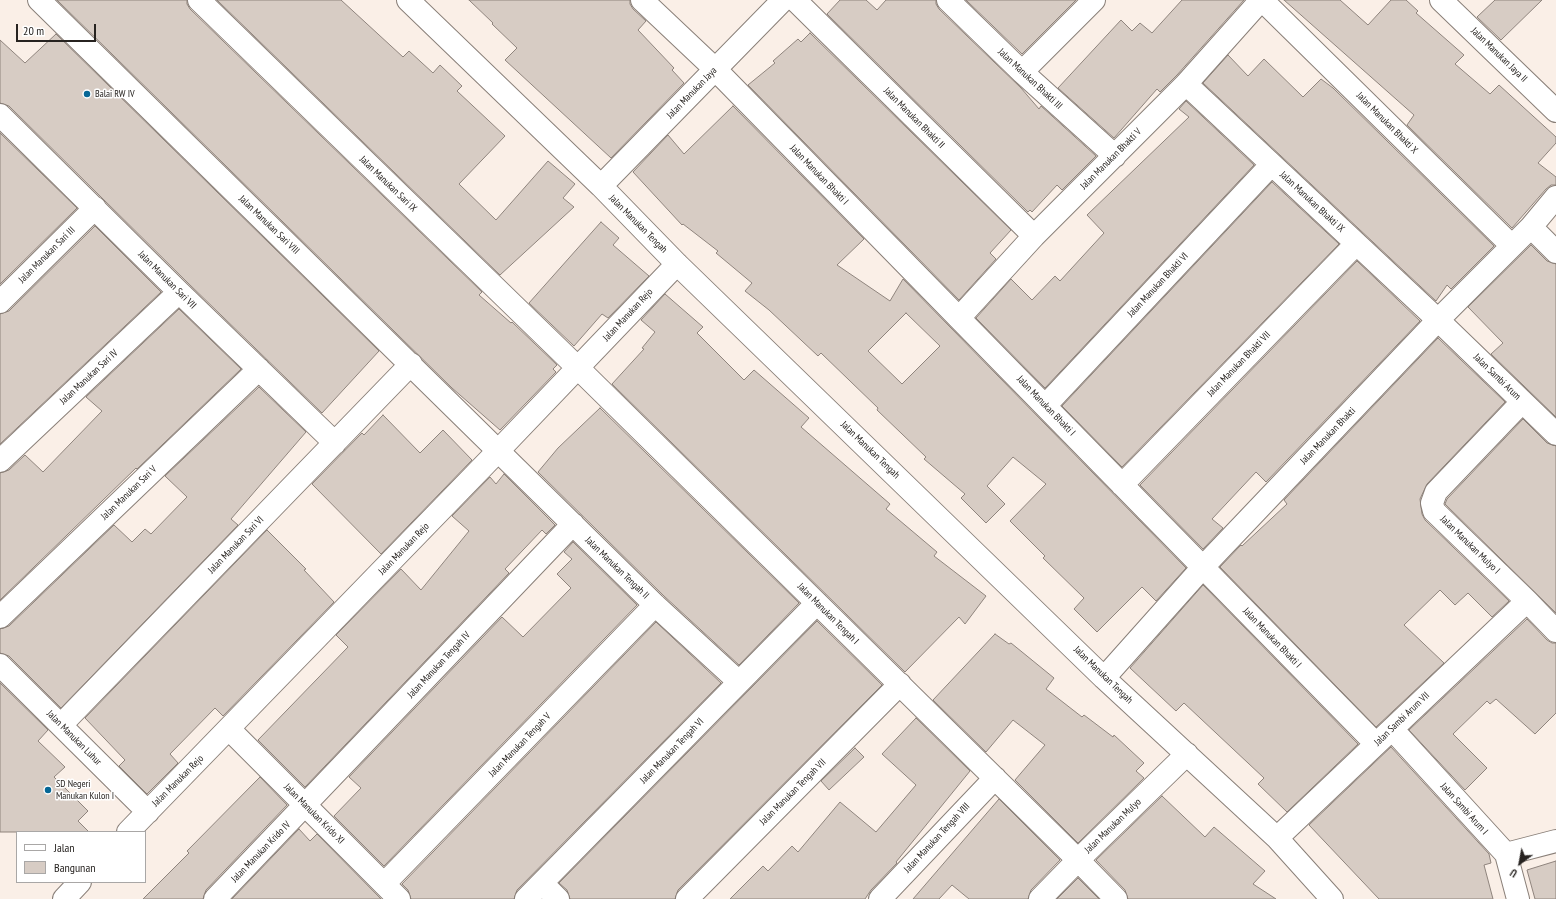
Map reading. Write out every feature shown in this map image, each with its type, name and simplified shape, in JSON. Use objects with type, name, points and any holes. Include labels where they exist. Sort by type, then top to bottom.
[{"type":"street","name":"Jalan Manukan Sari VIII","points":[[39,0],[498,451]]},
{"type":"street","name":"Jalan Manukan Sari IX","points":[[199,0],[578,368]]},
{"type":"street","name":"Jalan Manukan Tengah","points":[[408,0],[601,186],[677,264],[1104,678],[1277,838],[1332,899]]},
{"type":"street","name":"Jalan Manukan Bhakti I","points":[[642,0],[715,69],[1203,567],[1384,737]]},
{"type":"street","name":"Jalan Manukan Jaya","points":[[601,186],[783,0]]},
{"type":"street","name":"Jalan Manukan Bhakti II","points":[[795,0],[1034,236]]},
{"type":"street","name":"Jalan Manukan Bhakti III","points":[[948,0],[1022,72],[1114,156]]},
{"type":"street","points":[[1022,72],[1094,0]]},
{"type":"street","name":"Jalan Manukan Bhakti V","points":[[959,318],[1034,236],[1186,84],[1261,0]]},
{"type":"street","name":"Jalan Manukan Bhakti X","points":[[1261,0],[1512,246]]},
{"type":"street","name":"Jalan Manukan Jaya II","points":[[1441,0],[1552,99]]},
{"type":"street","name":"Jalan Manukan Bhakti IX","points":[[1186,84],[1438,320]]},
{"type":"street","name":"Jalan Manukan Sari VII","points":[[3,125],[95,208],[178,292],[335,444]]},
{"type":"street","name":"Jalan Manukan Bhakti VI","points":[[1045,406],[1271,165]]},
{"type":"street","name":"Jalan Manukan Bhakti","points":[[1104,678],[1203,567],[1438,320],[1531,227],[1556,197]]},
{"type":"street","name":"Jalan Manukan Sari III","points":[[0,302],[95,208]]},
{"type":"street","points":[[1531,227],[1556,252]]},
{"type":"street","name":"Jalan Manukan Bhakti VII","points":[[1122,485],[1356,244]]},
{"type":"street","name":"Jalan Manukan Rejo","points":[[129,831],[498,451],[677,264]]},
{"type":"street","name":"Jalan Manukan Sari IV","points":[[0,461],[178,292]]},
{"type":"street","name":"Jalan Sambi Arum","points":[[1438,320],[1556,434]]},
{"type":"street","name":"Jalan Manukan Sari VI","points":[[61,725],[411,364]]},
{"type":"street","name":"Jalan Manukan Tengah I","points":[[578,368],[1078,860]]},
{"type":"street","name":"Jalan Manukan Sari V","points":[[0,617],[259,369]]},
{"type":"street","name":"Jalan Manukan Mulyo I","points":[[1522,402],[1436,492],[1432,503],[1434,511],[1556,631]]},
{"type":"street","name":"Jalan Manukan Tengah II","points":[[498,451],[655,605],[739,682]]},
{"type":"street","name":"Jalan Manukan Tengah IV","points":[[306,806],[573,524]]},
{"type":"street","name":"Jalan Sambi Arum VII","points":[[1277,838],[1527,601]]},
{"type":"street","name":"Jalan Manukan Tengah VI","points":[[526,899],[817,603]]},
{"type":"street","name":"Jalan Manukan Tengah V","points":[[391,892],[655,605]]},
{"type":"street","name":"Jalan Manukan Luhur","points":[[0,665],[148,812]]},
{"type":"street","name":"Jalan Manukan Tengah VII","points":[[687,899],[900,684]]},
{"type":"street","name":"Jalan Manukan Krido XI","points":[[229,729],[391,892]]},
{"type":"street","name":"Jalan Sambi Arum I","points":[[1384,737],[1506,854],[1518,899]]},
{"type":"street","name":"Jalan Manukan Mulyo","points":[[1040,899],[1187,754]]},
{"type":"street","name":"Jalan Manukan Tengah VIII","points":[[880,899],[995,778]]},
{"type":"street","name":"Jalan Manukan Krido IV","points":[[225,896],[306,806]]},
{"type":"street","points":[[1506,854],[1556,841]]},
{"type":"street","points":[[1078,860],[1116,899]]},
{"type":"street","points":[[64,899],[79,883]]},
{"type":"street","points":[[542,883],[558,899]]},
{"type":"building","points":[[57,0],[187,0],[187,4],[190,9],[482,292],[479,295],[511,323],[512,322],[557,365],[553,369],[556,372],[500,430],[452,388]]},
{"type":"building","points":[[217,0],[341,0],[403,57],[409,51],[433,73],[440,65],[462,86],[457,91],[505,136],[459,184],[496,220],[548,161],[575,184],[563,198],[574,207],[500,275]]},
{"type":"building","points":[[469,0],[630,0],[630,4],[633,9],[646,21],[638,30],[674,68],[672,70],[684,83],[611,158],[505,60],[517,48]]},
{"type":"building","points":[[840,0],[866,0],[877,10],[886,0],[936,0],[936,4],[939,9],[1021,88],[1039,109],[1041,106],[1096,156],[1062,190],[1057,185],[1032,212],[1030,210],[1028,212],[827,14]]},
{"type":"building","points":[[966,0],[1076,0],[1022,54]]},
{"type":"building","points":[[1182,0],[1244,0],[1177,75],[1160,92],[1157,89],[1114,138],[1058,88],[1121,20],[1132,31],[1140,23],[1152,33]]},
{"type":"building","points":[[1284,0],[1340,0],[1368,25],[1391,0],[1406,0],[1418,11],[1416,13],[1464,55],[1455,64],[1490,94],[1499,85],[1556,137],[1556,143],[1538,163],[1556,177],[1556,185],[1551,185],[1546,189],[1512,228],[1407,125],[1414,115]]},
{"type":"building","points":[[1495,0],[1542,0],[1501,40],[1477,17]]},
{"type":"building","points":[[810,33],[1011,230],[990,253],[996,259],[959,300],[748,85],[775,63],[773,61],[798,39],[801,42]]},
{"type":"building","points":[[56,34],[379,351],[322,413],[9,106],[0,103],[0,40],[25,63]]},
{"type":"building","points":[[1228,55],[1248,76],[1264,59],[1303,97],[1321,79],[1333,88],[1494,246],[1451,289],[1447,285],[1436,301],[1203,83]]},
{"type":"building","points":[[1186,101],[1254,165],[1045,388],[976,318],[1011,279],[1032,300],[1055,276],[1060,281],[1104,233],[1087,215],[1189,117],[1179,109]]},
{"type":"building","points":[[733,106],[864,239],[837,265],[890,301],[903,279],[1186,568],[1156,601],[1142,587],[1097,632],[1074,609],[1084,598],[1043,558],[1045,556],[1010,521],[1046,484],[1013,457],[987,486],[1005,504],[986,523],[961,498],[965,494],[924,459],[926,457],[821,353],[818,356],[769,310],[745,291],[752,283],[716,253],[718,251],[683,224],[682,225],[633,172],[668,135],[684,154]],"holes":[[[906,313],[940,346],[902,384],[868,351]]]},
{"type":"building","points":[[0,133],[77,208],[0,284]]},
{"type":"building","points":[[1272,182],[1339,244],[1122,467],[1062,406]]},
{"type":"building","points":[[601,222],[619,238],[613,245],[649,276],[608,318],[602,314],[574,346],[529,303]]},
{"type":"building","points":[[95,226],[161,292],[0,444],[0,314],[9,311]]},
{"type":"building","points":[[1531,245],[1547,261],[1556,264],[1556,417],[1491,354],[1503,343],[1468,307]]},
{"type":"building","points":[[1357,261],[1420,321],[1266,482],[1256,472],[1212,519],[1223,528],[1203,549],[1140,485]]},
{"type":"building","points":[[665,294],[703,327],[697,333],[744,380],[754,370],[809,418],[801,427],[890,504],[886,509],[937,552],[934,556],[986,596],[965,624],[959,617],[905,672],[612,384],[644,349],[642,348],[655,332],[641,320]]},
{"type":"building","points":[[179,309],[241,369],[0,600],[0,473],[9,470],[25,455],[43,472],[102,411],[86,397]]},
{"type":"building","points":[[1438,338],[1505,402],[1427,484],[1420,499],[1422,514],[1425,520],[1509,601],[1492,617],[1468,593],[1455,605],[1440,590],[1404,625],[1444,663],[1376,727],[1220,567],[1241,545],[1242,546],[1287,504],[1284,500]]},
{"type":"building","points":[[259,387],[306,432],[231,519],[238,525],[61,708],[9,656],[0,653],[0,629],[9,626],[114,525],[132,542],[145,529],[151,534],[187,497],[165,476]]},
{"type":"building","points":[[600,408],[799,603],[739,665],[664,596],[538,472],[558,448]]},
{"type":"building","points":[[383,415],[420,453],[443,430],[472,460],[381,554],[312,484],[362,433],[364,435]]},
{"type":"building","points":[[1523,419],[1547,443],[1556,446],[1556,613],[1445,504],[1447,499]]},
{"type":"building","points":[[504,474],[555,525],[546,534],[542,530],[505,569],[509,573],[305,787],[258,740],[348,647],[336,635],[401,569],[421,590],[469,531],[452,516],[490,477],[496,484]]},
{"type":"building","points":[[267,530],[306,569],[304,570],[334,602],[223,716],[215,708],[170,754],[178,763],[147,794],[119,766],[125,760],[85,718]]},
{"type":"building","points":[[573,542],[637,605],[384,866],[334,816],[361,788],[349,777],[502,617],[523,637],[571,588],[557,574],[572,559],[564,552]]},
{"type":"building","points":[[1203,585],[1358,744],[1287,812],[1258,784],[1264,778],[1184,703],[1176,711],[1130,668]]},
{"type":"building","points":[[1527,619],[1547,640],[1552,643],[1556,643],[1556,713],[1535,734],[1496,699],[1490,704],[1487,701],[1453,734],[1487,768],[1465,790],[1409,730]]},
{"type":"building","points":[[817,621],[882,685],[678,890],[675,899],[570,899],[567,890],[559,883]]},
{"type":"building","points":[[656,622],[721,683],[517,890],[514,899],[411,899],[408,890],[402,884]]},
{"type":"building","points":[[995,634],[1009,644],[1011,643],[1054,678],[1046,689],[1082,717],[1084,715],[1113,737],[1114,735],[1144,763],[1136,771],[1144,778],[1078,843],[1015,780],[1045,745],[1013,720],[986,752],[933,700]]},
{"type":"building","points":[[0,683],[48,730],[38,741],[65,767],[54,777],[88,811],[78,821],[88,831],[0,832]]},
{"type":"building","points":[[916,718],[970,771],[896,862],[897,863],[871,890],[865,899],[730,899],[763,866],[768,871],[792,846],[798,852],[840,802],[876,832],[916,785],[882,754]]},
{"type":"building","points":[[1391,747],[1489,854],[1491,863],[1484,865],[1493,899],[1379,899],[1309,825]]},
{"type":"building","points":[[855,748],[864,757],[829,790],[821,781]]},
{"type":"building","points":[[260,777],[287,805],[206,890],[203,899],[143,899],[189,853],[187,851]]},
{"type":"building","points":[[1162,796],[1205,837],[1214,827],[1265,871],[1253,884],[1276,899],[1128,899],[1125,890],[1096,860]]},
{"type":"building","points":[[999,799],[1060,860],[1031,890],[1028,899],[969,899],[952,885],[939,899],[913,899]]},
{"type":"building","points":[[299,829],[310,841],[317,834],[381,899],[232,899]]},
{"type":"building","points":[[1556,861],[1556,899],[1535,899],[1527,870]]},
{"type":"building","points":[[1078,878],[1099,899],[1057,899]]},
{"type":"place","name":"Balai RW IV","points":[[87,94]]},
{"type":"place","name":"SD Negeri Manukan Kulon I","points":[[48,790]]}]
